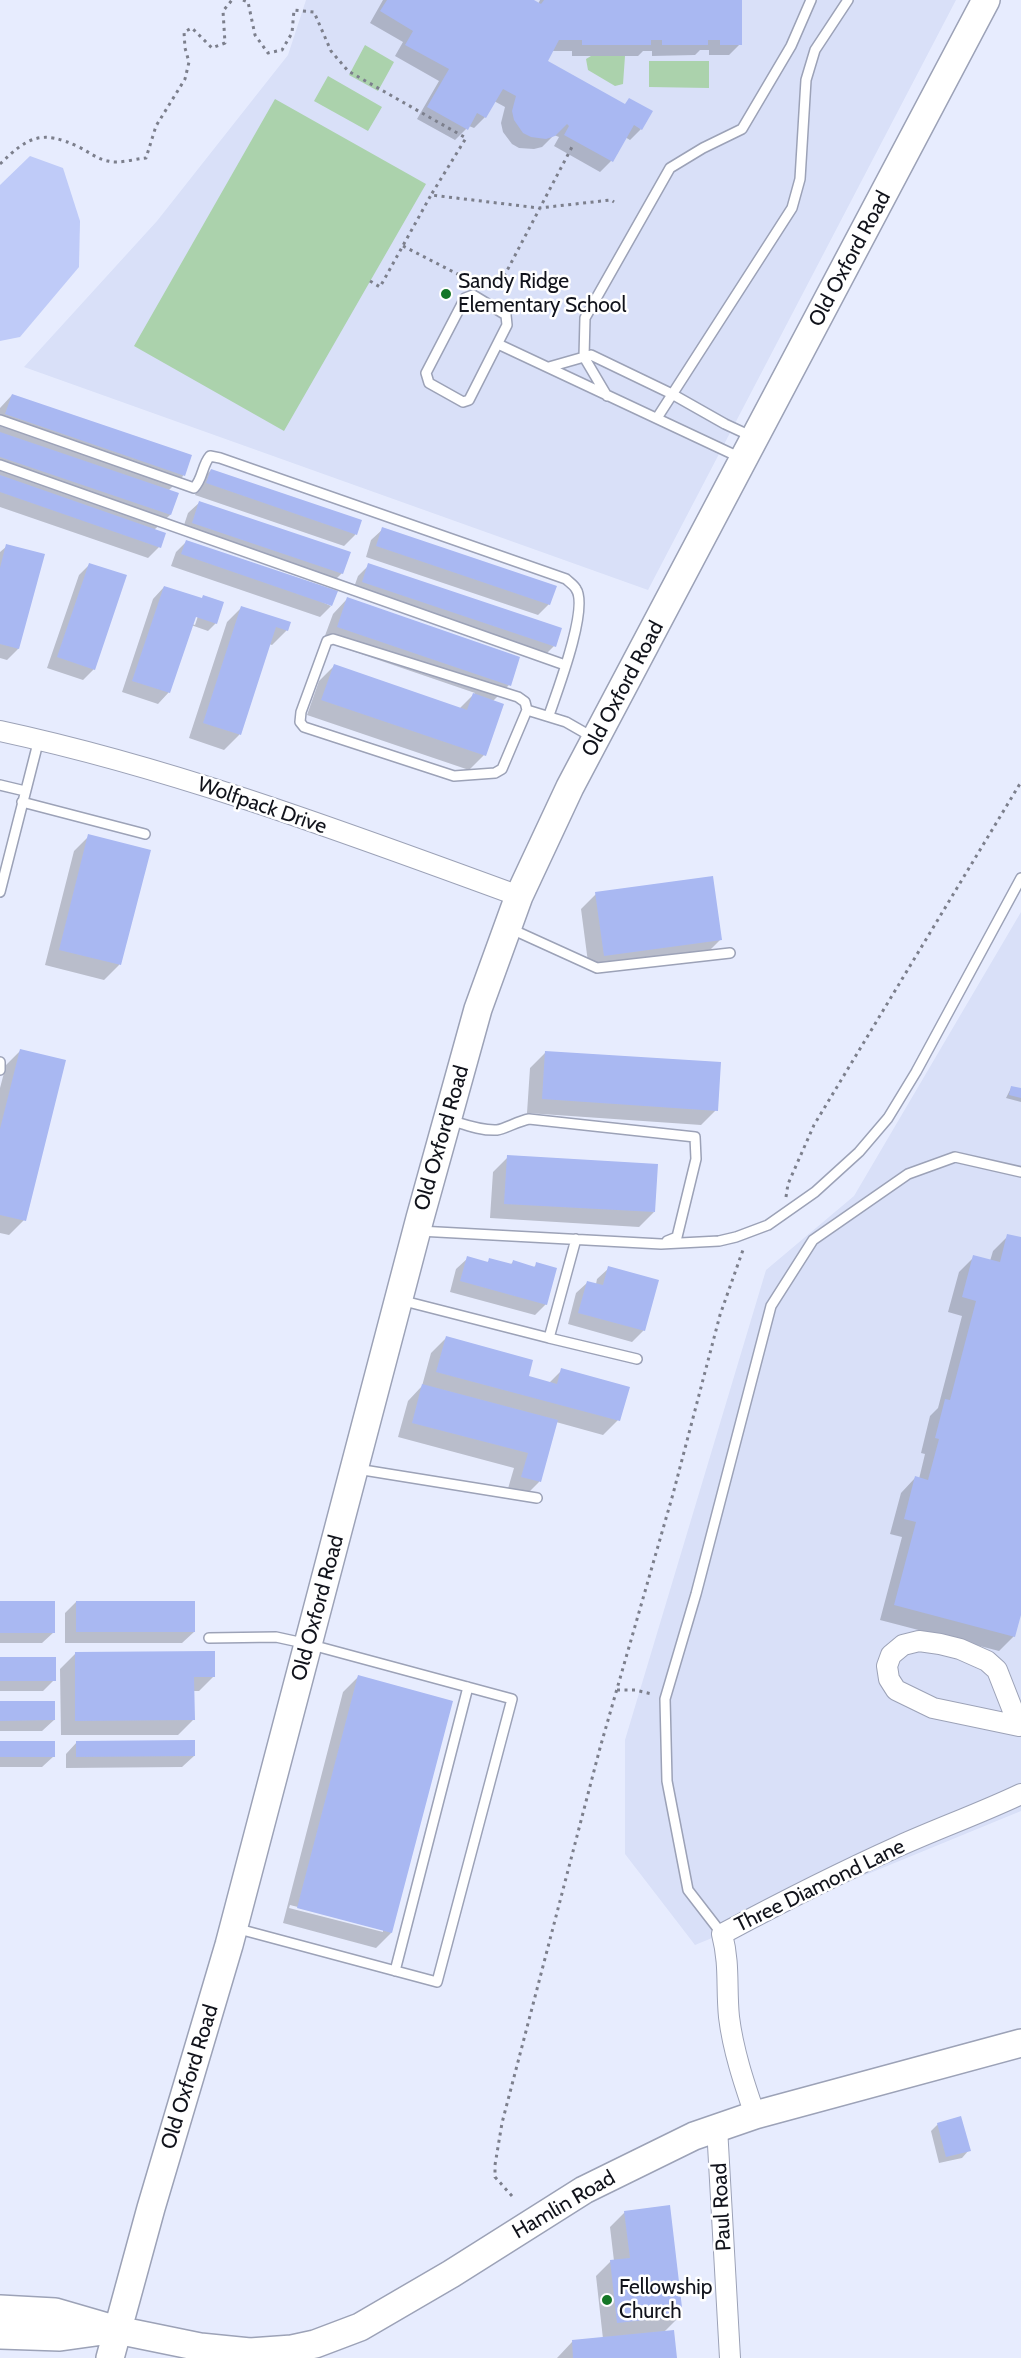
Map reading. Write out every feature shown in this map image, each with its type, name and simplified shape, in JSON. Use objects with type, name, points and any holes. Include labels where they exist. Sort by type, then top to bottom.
[{"type":"street","name":"Old Oxford Road","points":[[110,2358],[234,1928],[446,1120],[478,1008],[507,927],[570,787],[986,0]]},
{"type":"street","name":"Wolfpack Drive","points":[[0,731],[39,739],[237,796],[519,896]]},
{"type":"street","points":[[919,1641],[960,1649],[987,1661],[997,1670],[1020,1728],[933,1708],[896,1690],[889,1679],[887,1666],[891,1655],[903,1645],[919,1641]]},
{"type":"street","name":"Three Diamond Lane","points":[[755,2115],[734,2046],[729,2014],[728,1956],[722,1934],[899,1846],[1021,1794]]},
{"type":"street","name":"Hamlin Road","points":[[117,2330],[200,2347],[249,2352],[292,2349],[315,2344],[360,2327],[584,2190],[694,2136],[755,2115],[1021,2043]]},
{"type":"street","name":"Paul Road","points":[[717,2127],[730,2358]]},
{"type":"street","points":[[0,2309],[55,2312],[117,2330]]},
{"type":"street","points":[[0,2335],[60,2337],[117,2330]]},
{"type":"lane","points":[[608,396],[584,357],[585,318],[670,168],[703,148],[742,129],[791,46],[811,0]]},
{"type":"lane","points":[[657,418],[792,208],[800,179],[806,80],[815,50],[848,0]]},
{"type":"lane","points":[[473,296],[506,315],[507,324],[498,344],[469,400],[463,402],[429,383],[426,373],[465,298],[473,296]]},
{"type":"lane","points":[[498,344],[657,418],[749,448]]},
{"type":"lane","points":[[549,367],[591,355],[672,394],[725,424],[749,448]]},
{"type":"lane","points":[[0,420],[194,488],[210,456],[220,458],[566,579],[577,590],[580,605],[578,622],[549,715]]},
{"type":"lane","points":[[0,465],[565,666]]},
{"type":"lane","points":[[333,639],[518,697],[525,702],[527,710],[502,769],[495,773],[476,776],[454,776],[304,728],[300,722],[327,641],[333,639]]},
{"type":"lane","points":[[527,710],[549,715],[596,739]]},
{"type":"lane","points":[[0,892],[39,739]]},
{"type":"lane","points":[[0,785],[25,791]]},
{"type":"lane","points":[[22,802],[145,834]]},
{"type":"lane","points":[[416,1231],[661,1244],[719,1241],[749,1233],[781,1217],[815,1192],[859,1152],[888,1118],[916,1072],[1021,878]]},
{"type":"lane","points":[[507,927],[597,968],[730,953]]},
{"type":"lane","points":[[0,1062],[0,1070]]},
{"type":"lane","points":[[446,1120],[498,1130],[515,1122],[529,1119],[695,1137],[696,1159],[677,1237],[661,1244]]},
{"type":"lane","points":[[722,1934],[688,1890],[667,1781],[665,1699],[696,1594],[771,1306],[813,1240],[908,1174],[955,1157],[1021,1172]]},
{"type":"lane","points":[[549,1338],[576,1239]]},
{"type":"lane","points":[[399,1300],[637,1359]]},
{"type":"lane","points":[[355,1469],[537,1498]]},
{"type":"lane","points":[[209,1638],[276,1637],[512,1699],[437,1982],[234,1928]]},
{"type":"lane","points":[[395,1971],[468,1687]]},
{"type":"path","points":[[0,164],[22,143],[38,137],[57,138],[97,158],[111,162],[146,158],[156,126],[185,79],[189,62],[184,48],[184,32],[192,28],[212,48],[225,43],[223,11],[232,0]]},
{"type":"path","points":[[243,0],[248,2],[255,35],[268,53],[282,50],[292,33],[294,10],[314,12],[331,51],[348,71],[466,138],[431,195],[380,287],[370,281]]},
{"type":"path","points":[[487,288],[500,284],[573,145]]},
{"type":"path","points":[[431,195],[539,208],[610,200],[614,202]]},
{"type":"path","points":[[403,246],[476,283]]},
{"type":"path","points":[[781,1217],[788,1184],[814,1125],[1021,782]]},
{"type":"path","points":[[512,2196],[495,2177],[502,2123],[616,1690],[673,1494],[720,1315],[749,1233]]},
{"type":"path","points":[[616,1690],[646,1692],[665,1699]]},
{"type":"shaded area","name":"Sandy Ridge Elementary School","points":[[306,0],[956,0],[648,590],[24,367],[157,221],[288,55]]},
{"type":"shaded area","points":[[1021,912],[1021,1811],[695,1945],[625,1854],[625,1740],[766,1270],[854,1196]]},
{"type":"green space","points":[[365,45],[394,62],[378,91],[349,75]]},
{"type":"green space","points":[[591,56],[625,56],[623,84],[615,86],[588,70],[586,59]]},
{"type":"green space","points":[[649,61],[709,61],[709,88],[649,87]]},
{"type":"green space","points":[[328,76],[382,107],[368,131],[314,101]]},
{"type":"green space","points":[[275,99],[426,184],[284,431],[134,346]]},
{"type":"water","points":[[30,156],[63,168],[80,221],[79,267],[20,337],[0,341],[0,185]]},
{"type":"building","points":[[387,0],[534,0],[541,4],[544,0],[742,0],[742,45],[720,45],[720,40],[708,40],[708,45],[662,45],[662,40],[651,40],[651,45],[582,45],[582,40],[559,40],[548,61],[625,104],[629,98],[653,111],[642,130],[634,125],[613,162],[564,135],[569,126],[567,124],[555,136],[546,139],[531,137],[523,133],[514,120],[512,111],[516,96],[503,89],[486,118],[477,113],[468,130],[427,107],[449,69],[405,45],[413,31],[380,11]]},
{"type":"building","points":[[12,394],[192,455],[185,476],[5,414]]},
{"type":"building","points":[[0,432],[179,493],[171,515],[0,457]]},
{"type":"building","points":[[211,469],[362,520],[357,535],[206,483]]},
{"type":"building","points":[[0,475],[166,533],[161,548],[0,492]]},
{"type":"building","points":[[199,501],[351,552],[343,574],[192,523]]},
{"type":"building","points":[[382,527],[557,586],[550,605],[376,546]]},
{"type":"building","points":[[186,540],[338,591],[332,606],[181,554]]},
{"type":"building","points":[[6,544],[45,554],[19,649],[0,644],[0,568]]},
{"type":"building","points":[[89,563],[127,575],[95,670],[57,657]]},
{"type":"building","points":[[368,563],[562,628],[556,647],[362,582]]},
{"type":"building","points":[[164,586],[202,598],[203,595],[224,602],[217,624],[196,617],[170,693],[132,681]]},
{"type":"building","points":[[347,597],[520,657],[511,686],[337,627]]},
{"type":"building","points":[[241,606],[291,622],[288,631],[276,627],[241,735],[203,723]]},
{"type":"building","points":[[334,664],[467,710],[473,693],[504,704],[486,756],[321,700]]},
{"type":"building","points":[[88,834],[151,850],[121,965],[59,950]]},
{"type":"building","points":[[713,876],[722,940],[604,956],[595,892]]},
{"type":"building","points":[[20,1049],[66,1060],[26,1221],[0,1215],[0,1129]]},
{"type":"building","points":[[545,1051],[721,1062],[718,1111],[542,1099]]},
{"type":"building","points":[[1011,1086],[1021,1088],[1021,1098],[1009,1095]]},
{"type":"building","points":[[507,1155],[658,1164],[655,1212],[504,1204]]},
{"type":"building","points":[[1007,1234],[1021,1237],[1021,1615],[1015,1637],[894,1605],[916,1522],[904,1519],[915,1476],[928,1480],[939,1439],[935,1438],[945,1399],[950,1400],[976,1301],[962,1297],[973,1255],[1000,1262]]},
{"type":"building","points":[[467,1256],[488,1262],[489,1258],[512,1264],[513,1260],[535,1267],[536,1262],[557,1268],[547,1305],[460,1281]]},
{"type":"building","points":[[608,1266],[659,1280],[645,1331],[578,1313],[587,1281],[603,1285]]},
{"type":"building","points":[[446,1336],[533,1360],[529,1376],[557,1384],[561,1368],[630,1387],[620,1421],[436,1372]]},
{"type":"building","points":[[422,1384],[558,1420],[541,1482],[521,1477],[528,1453],[412,1423]]},
{"type":"building","points":[[0,1601],[55,1601],[55,1633],[0,1633]]},
{"type":"building","points":[[76,1601],[195,1601],[195,1632],[76,1632]]},
{"type":"building","points":[[215,1651],[215,1677],[194,1677],[195,1720],[75,1721],[75,1652]]},
{"type":"building","points":[[0,1657],[56,1657],[56,1681],[0,1681]]},
{"type":"building","points":[[358,1675],[453,1701],[392,1933],[297,1908]]},
{"type":"building","points":[[0,1701],[55,1701],[55,1720],[0,1721]]},
{"type":"building","points":[[195,1740],[195,1756],[76,1757],[76,1741]]},
{"type":"building","points":[[0,1741],[55,1741],[55,1757],[0,1757]]},
{"type":"building","points":[[961,2116],[971,2151],[946,2157],[937,2123]]},
{"type":"building","points":[[670,2205],[683,2316],[617,2323],[610,2260],[630,2258],[624,2211]]},
{"type":"building","points":[[674,2330],[677,2358],[573,2358],[572,2340]]},
{"type":"place","name":"Sandy Ridge Elementary School","points":[[446,294]]},
{"type":"place","name":"Fellowship Church","points":[[607,2300]]}]
